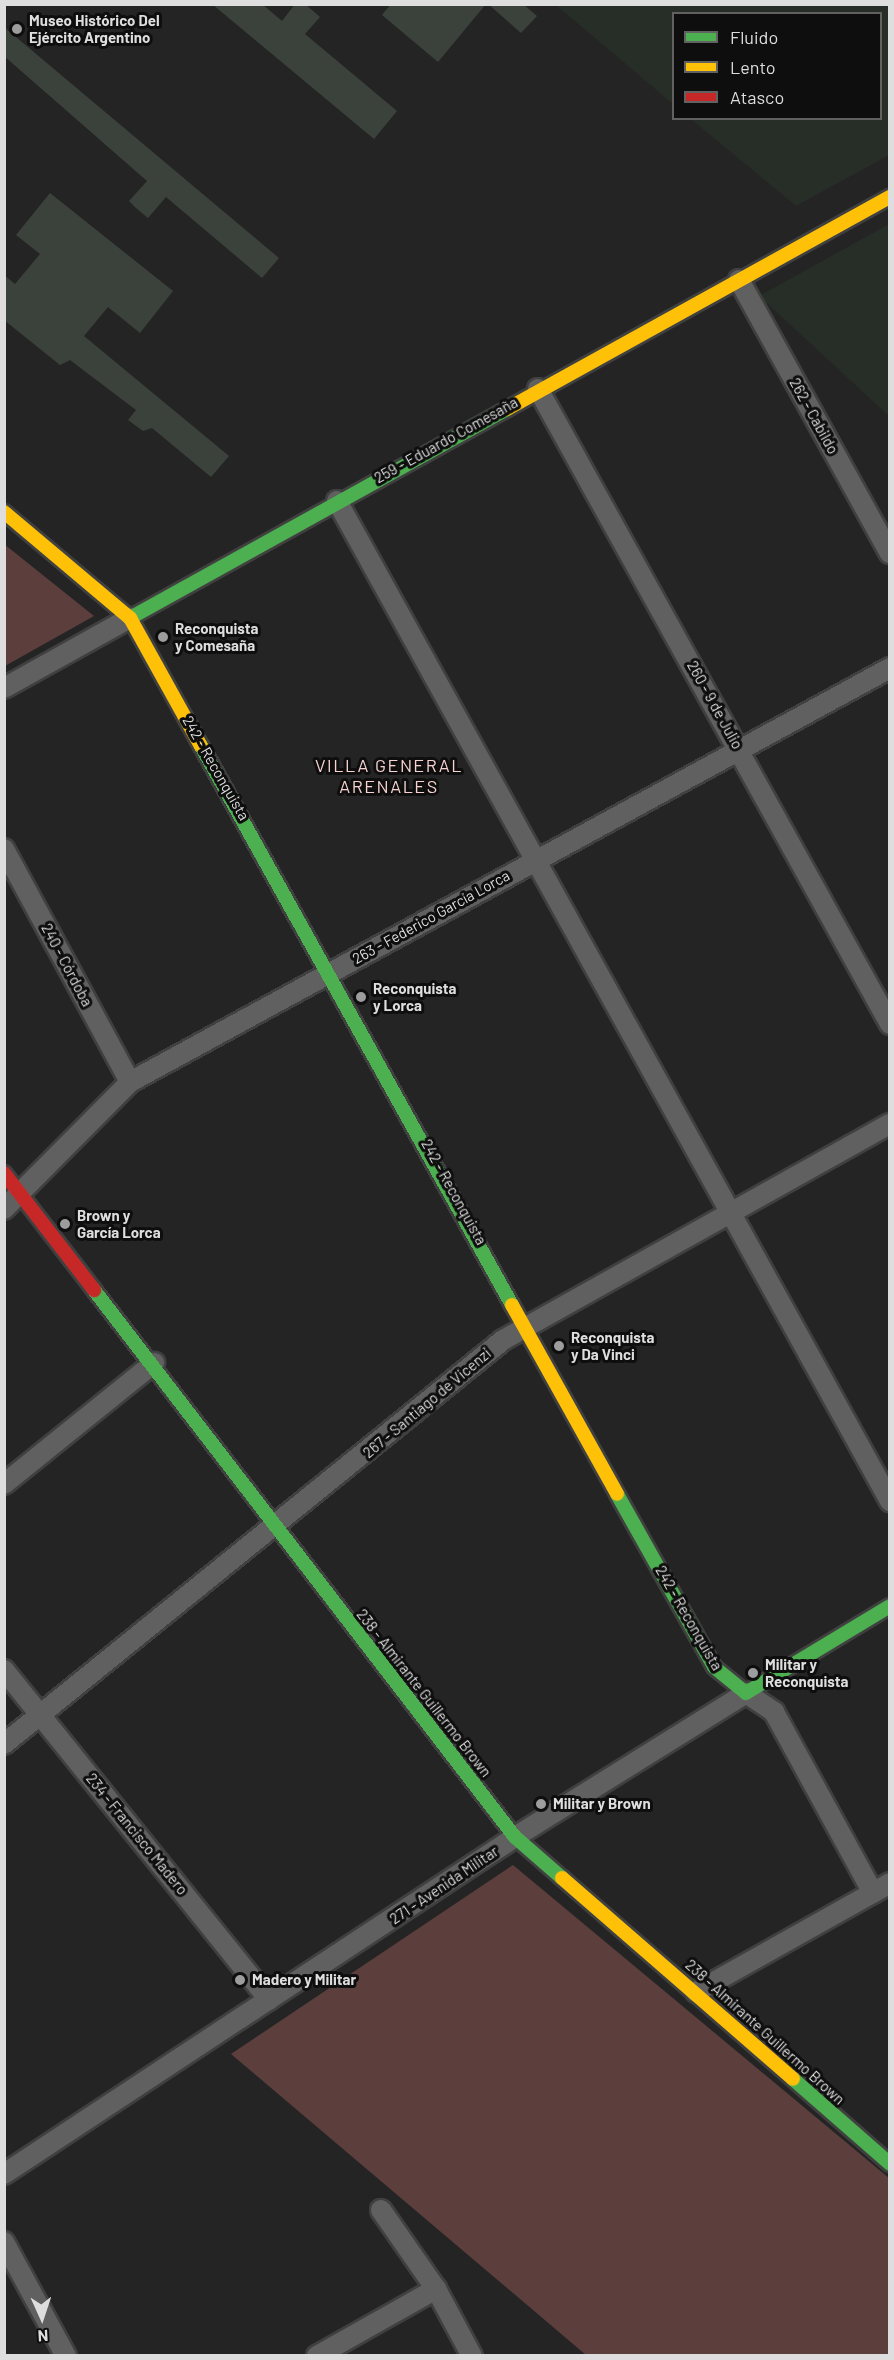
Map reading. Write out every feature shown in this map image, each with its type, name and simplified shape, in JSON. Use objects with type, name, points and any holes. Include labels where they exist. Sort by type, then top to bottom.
[{"type":"street","name":"259 - Eduardo Comesaña","points":[[4,688],[538,389],[890,197]]},
{"type":"street","name":"262 - Cabildo","points":[[739,280],[890,553]]},
{"type":"street","name":"260 - 9 de Julio","points":[[538,389],[740,749],[890,1024]]},
{"type":"street","points":[[337,501],[890,1501]]},
{"type":"street","name":"242 - Reconquista","points":[[4,512],[130,618],[527,1324],[714,1667],[774,1712],[881,1888]]},
{"type":"street","name":"263 - Federico García Lorca","points":[[4,1209],[21,1195],[130,1082],[890,668]]},
{"type":"street","name":"240 - Córdoba","points":[[4,849],[130,1082]]},
{"type":"street","name":"267 - Santiago de Vicenzi","points":[[4,1744],[275,1529],[527,1324],[890,1124]]},
{"type":"street","name":"238 - Almirante Guillermo Brown","points":[[4,1173],[154,1363],[275,1529],[515,1837],[886,2156]]},
{"type":"street","points":[[4,1484],[154,1363]]},
{"type":"street","name":"271 - Avenida Militar","points":[[4,2174],[515,1837],[890,1606]]},
{"type":"street","name":"234 - Francisco Madero","points":[[4,1670],[269,2000]]},
{"type":"street","points":[[696,1992],[881,1888]]},
{"type":"street","points":[[381,2210],[436,2289],[472,2355]]},
{"type":"street","points":[[4,2242],[66,2355]]},
{"type":"street","points":[[317,2355],[436,2289]]},
{"type":"shaded area","points":[[556,5],[889,5],[889,155],[796,206],[692,120],[882,120],[882,12],[672,12],[672,103]]},
{"type":"shaded area","points":[[889,224],[889,416],[759,296]]},
{"type":"shaded area","points":[[4,544],[94,616],[5,666],[4,666]]},
{"type":"shaded area","points":[[513,1865],[889,2178],[889,2355],[586,2355],[231,2054]]},
{"type":"building","points":[[212,4],[262,4],[282,21],[295,4],[305,4],[320,17],[305,34],[397,111],[374,139]]},
{"type":"building","points":[[391,4],[486,4],[438,62],[382,15]]},
{"type":"building","points":[[488,4],[523,4],[537,16],[521,33]]},
{"type":"building","points":[[4,27],[279,258],[262,278],[166,197],[148,218],[136,208],[129,201],[147,181],[4,56]]},
{"type":"building","points":[[50,193],[173,291],[140,333],[108,307],[84,336],[229,456],[211,477],[152,428],[143,431],[128,420],[136,410],[70,360],[60,365],[4,320],[4,275],[15,284],[40,254],[16,235]]},
{"type":"traffic: fast","points":[[130,618],[507,409]]},
{"type":"traffic: fast","points":[[201,746],[512,1305]]},
{"type":"traffic: fast","points":[[94,1290],[515,1837],[562,1878]]},
{"type":"traffic: fast","points":[[617,1494],[714,1667],[746,1693],[890,1606]]},
{"type":"traffic: fast","points":[[793,2079],[890,2164]]},
{"type":"traffic: slow","points":[[507,409],[890,197]]},
{"type":"traffic: slow","points":[[4,512],[130,618],[201,746]]},
{"type":"traffic: slow","points":[[512,1305],[617,1494]]},
{"type":"traffic: slow","points":[[562,1878],[793,2079]]},
{"type":"traffic: jam","points":[[4,1173],[94,1290]]},
{"type":"place","name":"Museo Histórico Del Ejército Argentino","points":[[17,29]]},
{"type":"place","name":"Reconquista y Comesaña","points":[[163,637]]},
{"type":"place","name":"Reconquista y Lorca","points":[[361,997]]},
{"type":"place","name":"Brown y García Lorca","points":[[65,1224]]},
{"type":"place","name":"Reconquista y Da Vinci","points":[[559,1346]]},
{"type":"place","name":"Militar y Reconquista","points":[[753,1673]]},
{"type":"place","name":"Militar y Brown","points":[[541,1804]]},
{"type":"place","name":"Madero y Militar","points":[[240,1980]]},
{"type":"district","name":"VILLA GENERAL ARENALES","points":[[389,776]]}]
